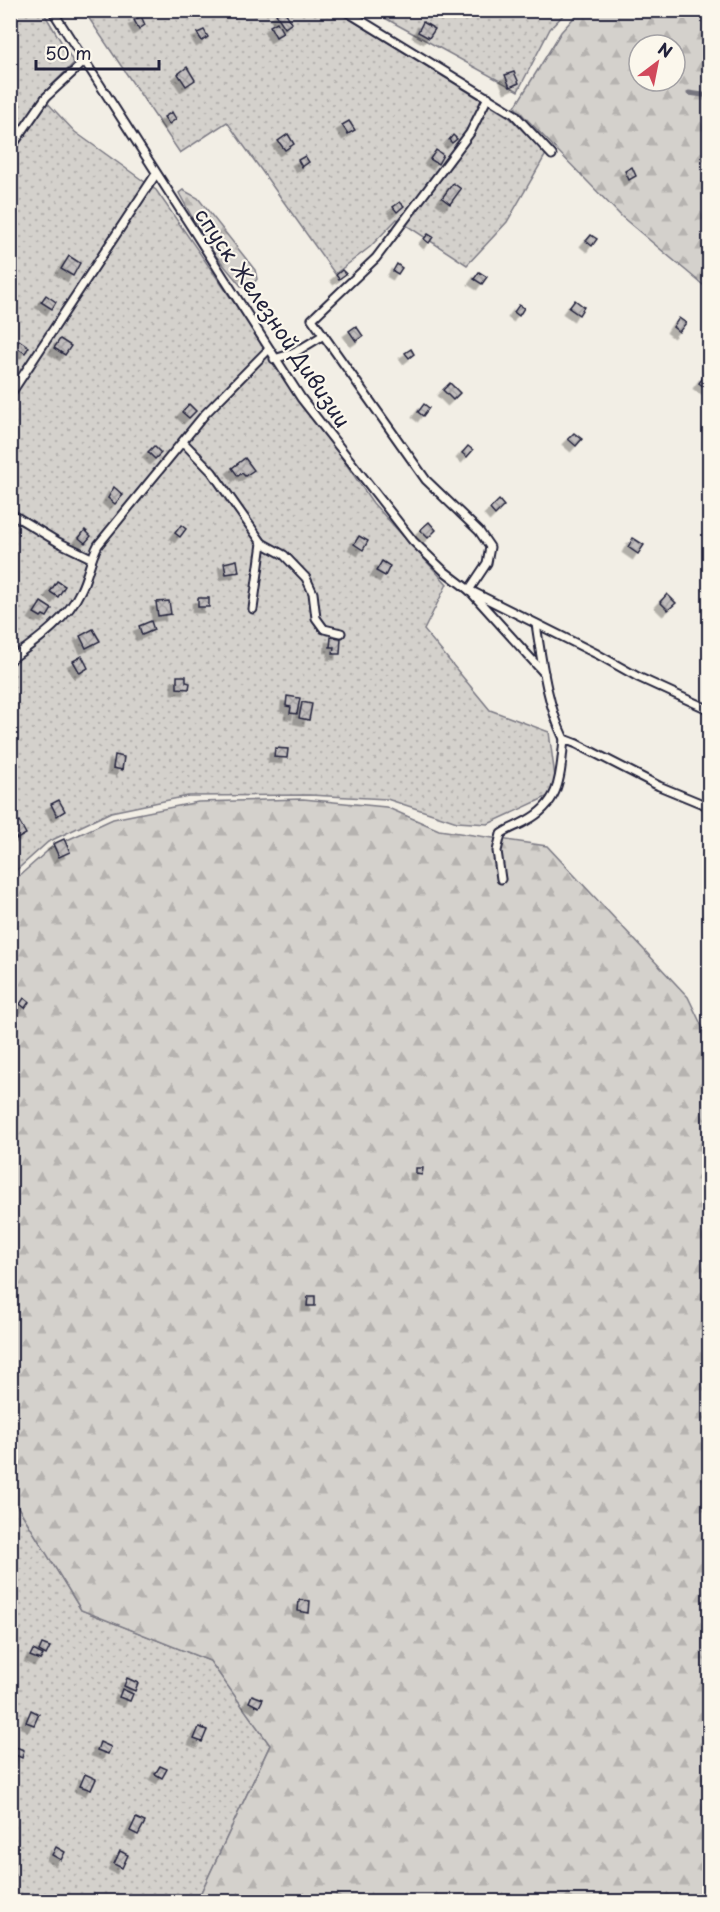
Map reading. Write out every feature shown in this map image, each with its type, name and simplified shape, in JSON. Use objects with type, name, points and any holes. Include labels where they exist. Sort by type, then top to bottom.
[{"type":"lane","name":"спуск Железной Дивизии","points":[[52,10],[274,359],[301,398],[413,541],[444,571],[469,590],[710,710]]},
{"type":"lane","points":[[344,10],[514,114],[552,155]]},
{"type":"lane","points":[[10,149],[46,97],[84,62]]},
{"type":"lane","points":[[488,97],[470,133],[375,258],[312,319],[426,480],[479,531],[490,547],[487,563],[469,590],[544,674]]},
{"type":"lane","points":[[10,395],[156,174]]},
{"type":"lane","points":[[274,359],[294,353],[322,336]]},
{"type":"lane","points":[[10,660],[44,634],[66,613],[81,590],[91,558],[98,545],[206,414],[268,350]]},
{"type":"lane","points":[[184,443],[212,472],[262,543],[284,555],[306,578],[313,593],[316,618],[324,629],[340,633]]},
{"type":"lane","points":[[10,513],[58,542],[91,558]]},
{"type":"lane","points":[[253,609],[262,543]]},
{"type":"lane","points":[[501,879],[496,851],[501,834],[543,811],[552,800],[559,780],[564,739],[555,721],[536,624]]},
{"type":"lane","points":[[564,739],[659,786],[710,807]]},
{"type":"green space","points":[[42,10],[74,63],[41,96],[75,132],[156,190],[373,503],[447,584],[424,630],[490,710],[549,732],[557,792],[488,824],[457,822],[387,799],[309,795],[188,796],[111,812],[48,842],[11,875],[10,11]]},
{"type":"green space","points":[[84,11],[331,11],[345,16],[509,117],[546,154],[507,222],[467,265],[397,219],[370,247],[335,274],[227,122],[180,153]]},
{"type":"green space","points":[[372,11],[567,11],[550,29],[518,91]]},
{"type":"green space","points":[[580,11],[709,11],[709,290],[622,217],[515,107],[561,32]]},
{"type":"green space","points":[[183,190],[198,198],[255,270],[257,279],[252,285],[241,286],[207,245],[179,193]]},
{"type":"green space","points":[[303,799],[386,807],[439,830],[547,846],[688,997],[710,1043],[709,1901],[197,1901],[270,1745],[210,1661],[81,1610],[15,1502],[11,1500],[10,884],[52,847],[113,819],[198,802]]},
{"type":"green space","points":[[10,1500],[15,1502],[81,1610],[210,1661],[270,1745],[197,1901],[11,1901]]},
{"type":"building","points":[[284,10],[292,23],[285,28],[276,14]]},
{"type":"building","points":[[141,16],[145,25],[139,29],[134,20]]},
{"type":"building","points":[[277,22],[283,33],[276,37],[270,26]]},
{"type":"building","points":[[423,22],[435,29],[429,38],[418,32]]},
{"type":"building","points":[[204,30],[208,37],[202,41],[197,33]]},
{"type":"building","points":[[187,67],[195,80],[186,86],[178,74]]},
{"type":"building","points":[[514,72],[519,83],[510,87],[505,75]]},
{"type":"building","points":[[172,112],[176,119],[169,124],[164,117]]},
{"type":"building","points":[[349,121],[355,130],[348,134],[342,125]]},
{"type":"building","points":[[288,134],[294,144],[285,150],[278,141]]},
{"type":"building","points":[[453,135],[457,139],[452,143],[449,140]]},
{"type":"building","points":[[436,150],[443,155],[438,164],[430,159]]},
{"type":"building","points":[[305,156],[309,162],[302,167],[298,160]]},
{"type":"building","points":[[632,167],[636,176],[629,180],[625,171]]},
{"type":"building","points":[[453,183],[461,189],[450,204],[442,198]]},
{"type":"building","points":[[400,202],[404,206],[397,212],[393,207]]},
{"type":"building","points":[[428,234],[433,237],[429,243],[424,239]]},
{"type":"building","points":[[591,235],[597,239],[592,246],[586,241]]},
{"type":"building","points":[[69,256],[80,263],[73,276],[61,269]]},
{"type":"building","points":[[397,264],[402,268],[398,274],[393,271]]},
{"type":"building","points":[[342,270],[346,274],[339,279],[336,275]]},
{"type":"building","points":[[479,272],[487,277],[482,284],[474,279]]},
{"type":"building","points":[[46,295],[56,302],[52,309],[41,302]]},
{"type":"building","points":[[575,300],[584,307],[579,315],[569,308]]},
{"type":"building","points":[[519,305],[524,308],[519,316],[514,312]]},
{"type":"building","points":[[679,318],[686,323],[679,332],[673,327]]},
{"type":"building","points":[[356,326],[363,336],[356,341],[349,331]]},
{"type":"building","points":[[60,339],[71,346],[65,355],[54,348]]},
{"type":"building","points":[[19,340],[29,347],[25,353],[15,346]]},
{"type":"building","points":[[411,349],[414,354],[409,358],[405,353]]},
{"type":"building","points":[[705,375],[710,378],[708,390],[699,383]]},
{"type":"building","points":[[450,383],[460,393],[453,400],[443,390]]},
{"type":"building","points":[[189,404],[196,411],[189,418],[182,412]]},
{"type":"building","points":[[424,404],[429,408],[423,416],[418,412]]},
{"type":"building","points":[[574,433],[582,439],[576,446],[568,439]]},
{"type":"building","points":[[154,446],[161,453],[155,459],[148,452]]},
{"type":"building","points":[[468,446],[473,450],[467,457],[462,453]]},
{"type":"building","points":[[245,458],[254,470],[245,476],[242,473],[238,476],[232,468]]},
{"type":"building","points":[[114,487],[123,495],[115,504],[108,498]]},
{"type":"building","points":[[499,500],[504,506],[495,515],[490,509]]},
{"type":"building","points":[[429,522],[436,530],[428,538],[420,530]]},
{"type":"building","points":[[181,525],[186,529],[180,537],[175,533]]},
{"type":"building","points":[[85,530],[91,536],[85,543],[79,538]]},
{"type":"building","points":[[359,536],[368,541],[363,550],[354,544]]},
{"type":"building","points":[[633,538],[644,545],[638,554],[628,547]]},
{"type":"building","points":[[237,560],[239,572],[226,574],[224,563]]},
{"type":"building","points":[[382,561],[390,566],[385,576],[376,571]]},
{"type":"building","points":[[57,581],[65,586],[58,597],[50,592]]},
{"type":"building","points":[[667,594],[676,603],[668,610],[660,602]]},
{"type":"building","points":[[198,598],[209,598],[209,607],[198,607]]},
{"type":"building","points":[[169,601],[171,614],[158,616],[156,602]]},
{"type":"building","points":[[41,602],[52,609],[47,617],[34,613]]},
{"type":"building","points":[[151,621],[154,630],[142,635],[139,626]]},
{"type":"building","points":[[93,629],[100,641],[86,648],[80,636]]},
{"type":"building","points":[[331,637],[341,638],[340,654],[333,654],[334,647],[330,647]]},
{"type":"building","points":[[82,656],[88,668],[80,673],[73,661]]},
{"type":"building","points":[[177,676],[186,676],[186,682],[190,683],[189,689],[177,688]]},
{"type":"building","points":[[287,696],[300,698],[297,714],[290,713],[291,707],[286,706]]},
{"type":"building","points":[[302,702],[312,704],[309,720],[299,718]]},
{"type":"building","points":[[275,748],[288,749],[287,758],[274,757]]},
{"type":"building","points":[[115,755],[124,757],[122,770],[113,768]]},
{"type":"building","points":[[59,800],[65,811],[57,816],[51,804]]},
{"type":"building","points":[[19,821],[26,834],[17,839],[10,826]]},
{"type":"building","points":[[64,839],[70,852],[59,857],[53,844]]},
{"type":"building","points":[[24,998],[29,1002],[25,1008],[20,1004]]},
{"type":"building","points":[[416,1168],[423,1168],[422,1175],[416,1174]]},
{"type":"building","points":[[308,1296],[315,1296],[315,1306],[307,1306]]},
{"type":"building","points":[[299,1600],[310,1601],[309,1613],[298,1611]]},
{"type":"building","points":[[42,1644],[50,1647],[46,1655],[39,1651]]},
{"type":"building","points":[[33,1650],[43,1655],[40,1660],[30,1656]]},
{"type":"building","points":[[127,1678],[138,1683],[135,1691],[124,1686]]},
{"type":"building","points":[[122,1689],[133,1694],[130,1701],[119,1697]]},
{"type":"building","points":[[252,1695],[263,1699],[259,1707],[249,1702]]},
{"type":"building","points":[[31,1710],[39,1714],[34,1725],[26,1722]]},
{"type":"building","points":[[199,1727],[207,1730],[202,1742],[194,1739]]},
{"type":"building","points":[[100,1742],[111,1747],[108,1754],[97,1750]]},
{"type":"building","points":[[13,1746],[24,1750],[22,1758],[11,1753]]},
{"type":"building","points":[[160,1766],[167,1769],[162,1778],[155,1774]]},
{"type":"building","points":[[85,1774],[96,1779],[91,1790],[80,1786]]},
{"type":"building","points":[[136,1818],[145,1822],[138,1835],[130,1831]]},
{"type":"building","points":[[56,1847],[65,1852],[61,1860],[52,1855]]},
{"type":"building","points":[[120,1851],[128,1855],[122,1868],[114,1864]]},
{"type":"waterway","points":[[689,93],[710,96]]}]
